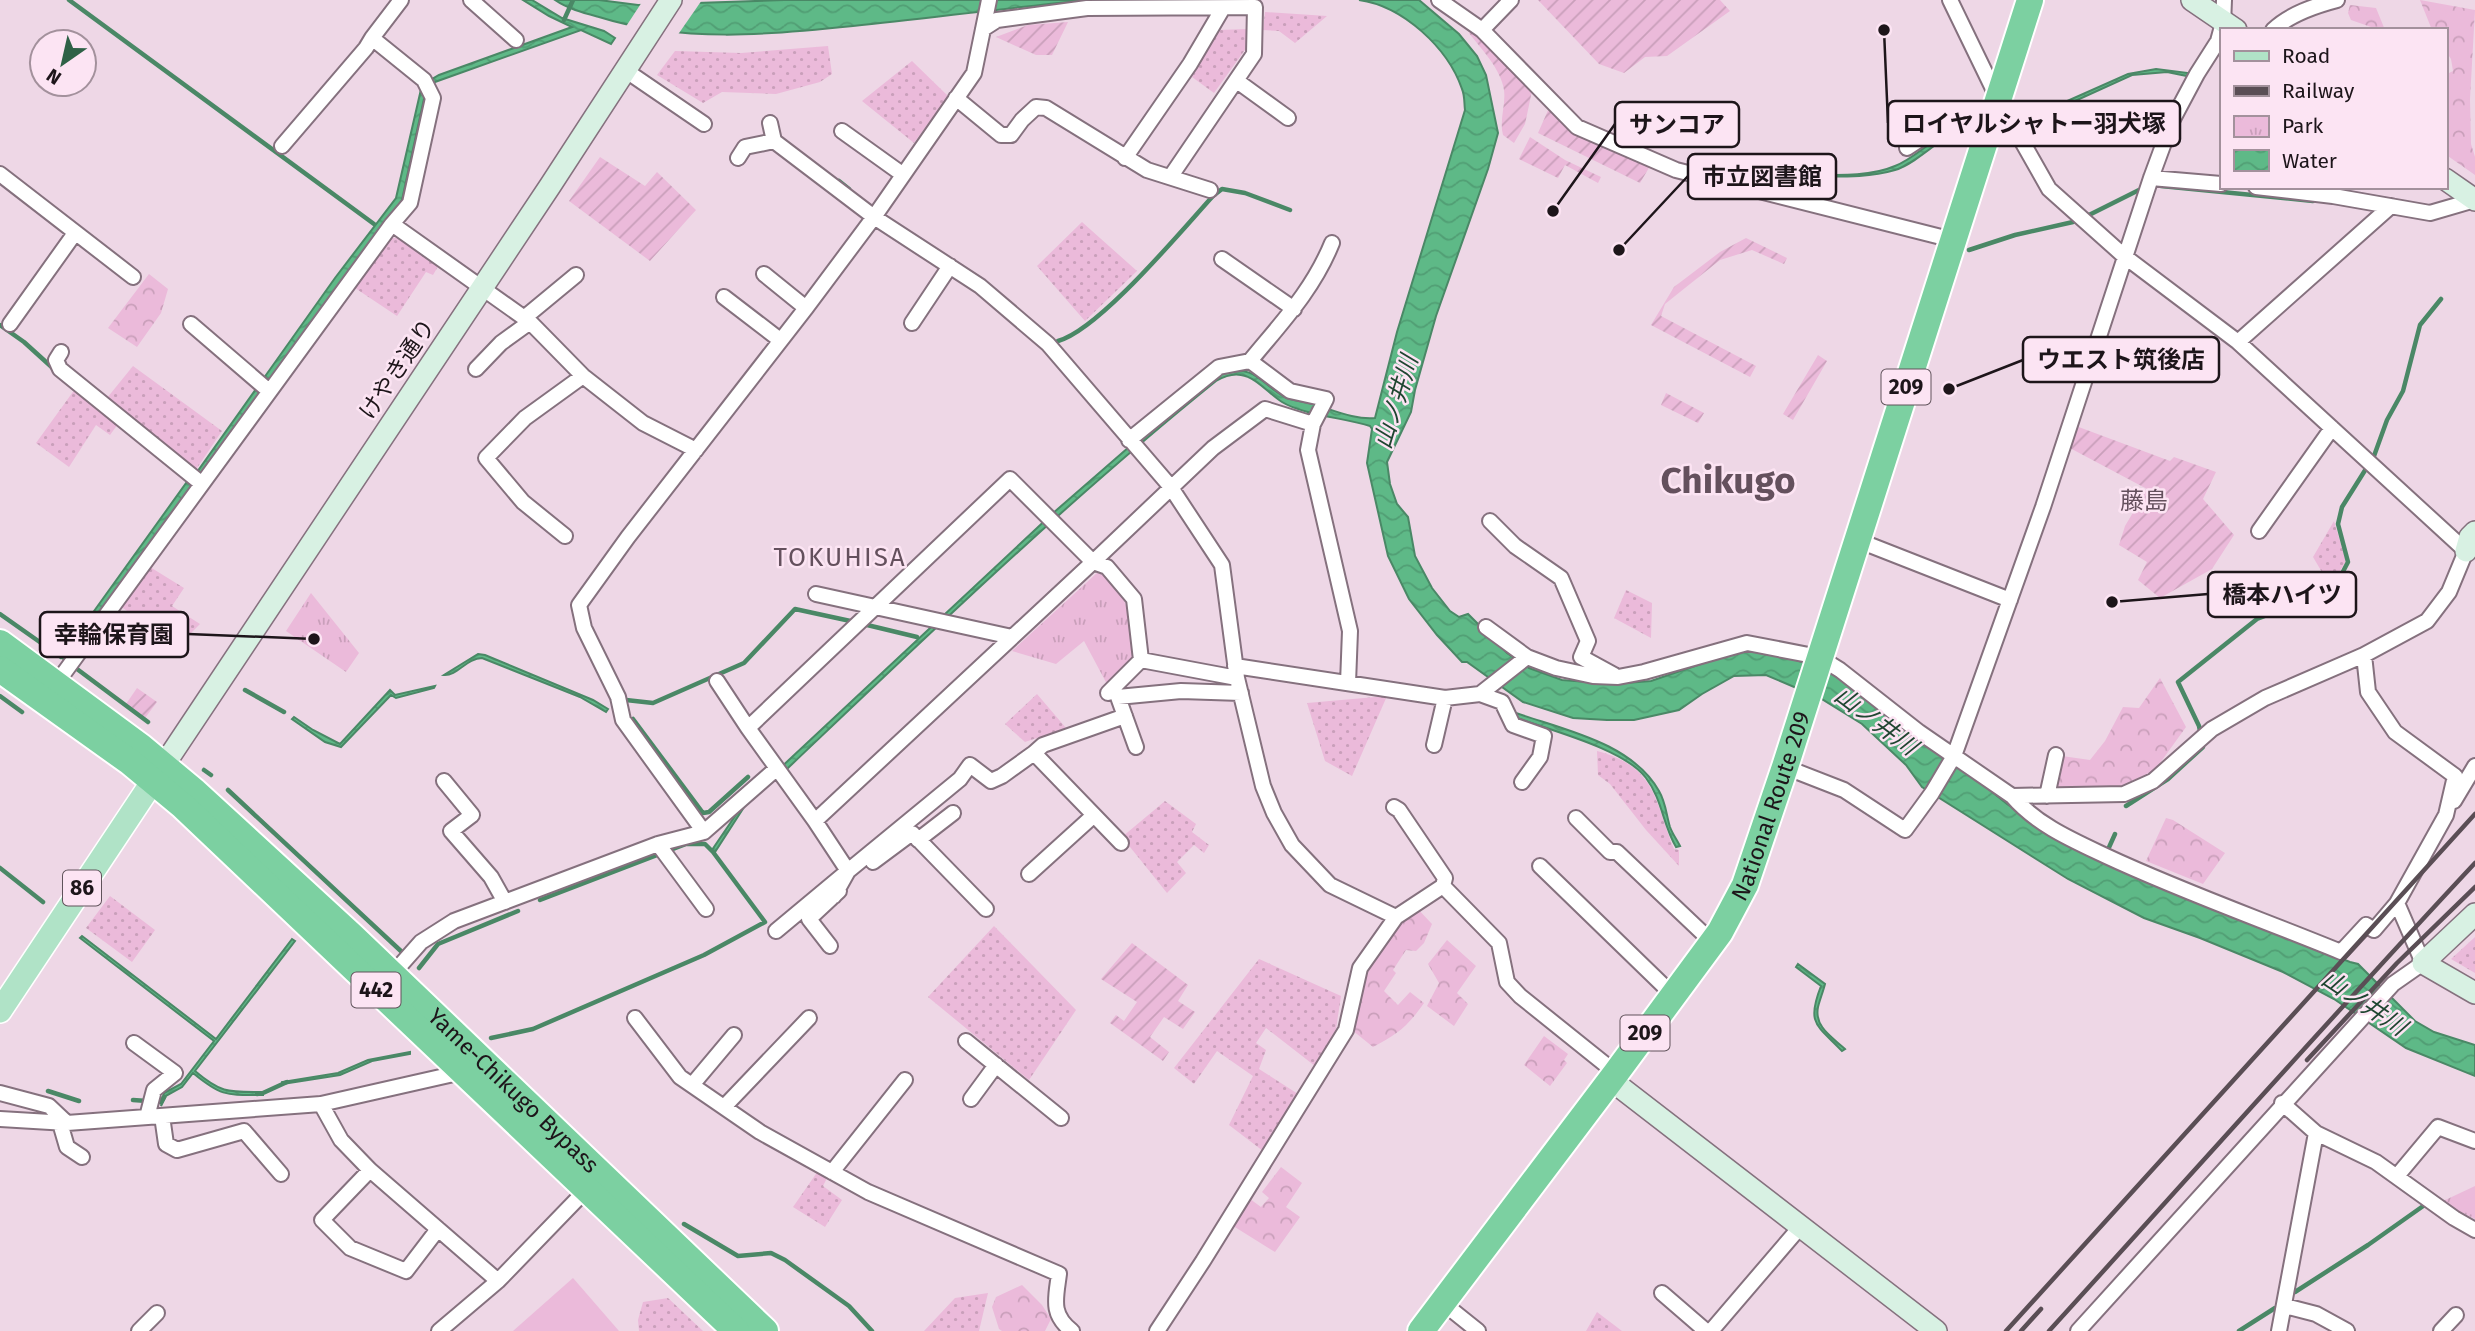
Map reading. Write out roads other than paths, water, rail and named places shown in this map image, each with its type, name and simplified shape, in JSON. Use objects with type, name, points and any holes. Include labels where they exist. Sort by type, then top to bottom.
[{"type":"highway","name":"National Route 209","points":[[1421,1331],[1614,1077],[1712,942],[1745,885],[2030,0]]},
{"type":"highway","name":"Yame-Chikugo Bypass","points":[[0,643],[50,693],[159,773],[183,806],[385,984],[475,1070],[765,1331]]},
{"type":"highway","name":"Yame-Chikugo Bypass","points":[[0,669],[50,693]]},
{"type":"highway","name":"Yame-Chikugo Bypass","points":[[475,1070],[587,1189],[736,1331]]},
{"type":"main road","name":"86","points":[[0,1011],[159,773]]},
{"type":"street","points":[[282,146],[366,48],[401,0]]},
{"type":"street","points":[[471,0],[516,40]]},
{"type":"street","name":"けやき通り","points":[[159,773],[671,0]]},
{"type":"street","points":[[704,832],[623,720],[618,697],[584,628],[579,605],[628,537],[874,217],[974,73],[989,0]]},
{"type":"street","points":[[1439,0],[1482,30],[1577,127],[1676,170],[1953,240]]},
{"type":"street","points":[[1482,30],[1511,0]]},
{"type":"street","points":[[1950,0],[1995,107],[2049,189],[2124,256],[2238,342],[2332,428],[2471,542],[2449,592],[2427,621],[2364,655],[2264,698],[2212,729],[2153,781],[2124,794],[2011,796]]},
{"type":"street","points":[[2192,0],[2226,28]]},
{"type":"street","points":[[2224,0],[2226,28]]},
{"type":"street","points":[[2275,28],[2283,21],[2320,4],[2337,0]]},
{"type":"street","points":[[983,23],[1087,8],[1255,7],[1254,54],[1171,176]]},
{"type":"street","points":[[1125,158],[1190,64],[1223,8]]},
{"type":"street","points":[[50,693],[197,480],[265,388],[410,203],[432,98],[427,84],[372,38]]},
{"type":"street","points":[[1785,767],[1843,790],[1905,830],[1953,758],[2043,507],[2124,256],[2172,121],[2220,38]]},
{"type":"street","points":[[625,70],[704,124]]},
{"type":"street","points":[[1237,82],[1288,118]]},
{"type":"street","points":[[957,98],[1002,135],[1011,135],[1021,120],[1036,107],[1046,108],[1147,170],[1210,190]]},
{"type":"street","points":[[1907,148],[1945,123],[1995,107]]},
{"type":"street","points":[[770,123],[774,141],[874,217],[980,286],[1048,344],[1170,486],[1222,565],[1236,672],[1263,788],[1273,813],[1292,845],[1330,885],[1396,917]]},
{"type":"street","points":[[842,131],[902,174]]},
{"type":"street","points":[[738,158],[746,147],[774,141]]},
{"type":"street","points":[[0,174],[134,277]]},
{"type":"street","points":[[2151,178],[2220,184]]},
{"type":"street","points":[[2447,180],[2475,200]]},
{"type":"street","points":[[2273,189],[2333,196],[2430,214],[2475,200]]},
{"type":"street","points":[[2238,342],[2392,206]]},
{"type":"street","points":[[392,224],[527,320],[583,376],[643,423],[695,450]]},
{"type":"street","points":[[10,324],[75,233]]},
{"type":"street","points":[[1129,440],[1219,367],[1250,361],[1294,309],[1320,271],[1332,243]]},
{"type":"street","points":[[1222,259],[1294,309]]},
{"type":"street","points":[[912,323],[950,266]]},
{"type":"street","points":[[764,274],[806,308]]},
{"type":"street","points":[[476,369],[500,343],[576,275]]},
{"type":"street","points":[[724,297],[780,340]]},
{"type":"street","points":[[191,324],[265,388]]},
{"type":"street","points":[[61,352],[57,360],[61,369],[197,480]]},
{"type":"street","points":[[1250,361],[1290,391],[1326,399],[1313,424],[1308,450],[1350,631],[1348,683]]},
{"type":"street","points":[[565,536],[523,502],[486,458],[525,418],[583,376]]},
{"type":"street","points":[[815,821],[1213,448],[1265,408],[1313,424]]},
{"type":"street","points":[[2259,531],[2332,428]]},
{"type":"street","points":[[748,727],[1010,479],[1093,562],[1107,567],[1134,599],[1141,660]]},
{"type":"street","points":[[1490,521],[1515,546],[1561,578],[1588,640],[1581,657],[1618,677]]},
{"type":"street","points":[[1857,540],[2010,600]]},
{"type":"street","points":[[816,594],[1012,637]]},
{"type":"street","points":[[1486,627],[1527,657],[1556,668],[1593,676],[1618,677],[1644,673],[1747,643],[1819,657],[1840,670],[1953,758],[2011,796],[2024,810],[2059,833],[2131,867],[2341,952],[2366,925],[2374,930],[2397,903],[2475,766]]},
{"type":"street","points":[[2364,655],[2368,692],[2395,732],[2455,776],[2446,814]]},
{"type":"street","points":[[1141,660],[1348,683],[1445,698],[1483,692],[1527,657]]},
{"type":"street","points":[[1108,693],[1141,660]]},
{"type":"street","points":[[717,681],[848,871]]},
{"type":"street","points":[[1136,747],[1118,697],[1181,691],[1241,694]]},
{"type":"street","points":[[1483,692],[1502,702],[1513,725],[1544,736],[1540,757],[1522,782]]},
{"type":"street","points":[[1434,745],[1445,698]]},
{"type":"street","points":[[776,930],[960,779],[970,765],[991,780],[1002,776],[1043,745],[1125,716]]},
{"type":"street","points":[[1034,753],[1121,843]]},
{"type":"street","points":[[2047,796],[2056,755]]},
{"type":"street","points":[[385,984],[421,942],[454,921],[657,844],[704,832],[776,769]]},
{"type":"street","points":[[444,781],[472,815],[451,831],[491,877],[505,902]]},
{"type":"street","points":[[1157,1331],[1346,1030],[1360,968],[1396,917],[1443,886],[1445,878],[1399,810],[1394,807]]},
{"type":"street","points":[[918,840],[953,813]]},
{"type":"street","points":[[1029,874],[1093,816]]},
{"type":"street","points":[[1576,818],[1610,852],[1617,852],[1712,942]]},
{"type":"street","points":[[830,946],[809,919],[857,874],[912,833],[986,909]]},
{"type":"street","points":[[657,844],[706,909]]},
{"type":"street","points":[[1541,866],[1673,995]]},
{"type":"street","points":[[834,896],[848,871]]},
{"type":"street","points":[[1443,886],[1499,943],[1507,982],[1520,996],[1614,1077],[1936,1331]]},
{"type":"street","points":[[2397,903],[2423,963],[2475,993]]},
{"type":"street","points":[[2078,1331],[2393,984],[2423,963],[2475,914]]},
{"type":"street","points":[[635,1018],[680,1077],[760,1132],[868,1192],[1059,1274],[1055,1306],[1065,1328]]},
{"type":"street","points":[[724,1107],[809,1018]]},
{"type":"street","points":[[692,1084],[734,1035]]},
{"type":"street","points":[[966,1041],[1061,1118]]},
{"type":"street","points":[[134,1043],[176,1073],[154,1090],[147,1117]]},
{"type":"street","points":[[971,1099],[996,1065]]},
{"type":"street","points":[[0,1119],[64,1123],[321,1104],[475,1070]]},
{"type":"street","points":[[832,1172],[905,1080]]},
{"type":"street","points":[[0,1093],[49,1106],[64,1123],[67,1147],[82,1157]]},
{"type":"street","points":[[2283,1103],[2316,1133],[2376,1162],[2475,1230]]},
{"type":"street","points":[[321,1104],[341,1140],[370,1170],[498,1281]]},
{"type":"street","points":[[162,1116],[166,1144],[177,1150],[244,1132],[281,1174]]},
{"type":"street","points":[[2397,1176],[2438,1127],[2474,1138]]},
{"type":"street","points":[[2278,1331],[2285,1306],[2316,1133]]},
{"type":"street","points":[[370,1170],[322,1220],[350,1248],[406,1271],[438,1229]]},
{"type":"street","points":[[439,1331],[498,1281],[587,1189]]},
{"type":"street","points":[[1662,1293],[1708,1331],[1801,1226]]},
{"type":"street","points":[[1443,1303],[1478,1331]]},
{"type":"street","points":[[2285,1306],[2316,1314],[2347,1331]]},
{"type":"street","points":[[139,1331],[157,1312]]},
{"type":"street","points":[[2441,1331],[2456,1315]]},
{"type":"water","points":[[523,0],[532,0],[562,18],[604,31],[615,38],[611,44],[581,30],[435,82],[429,87],[425,94],[402,200],[194,483],[67,662],[61,657],[335,278],[396,198],[422,85],[439,75],[572,27]]},
{"type":"water","points":[[555,0],[599,0],[638,5],[784,0],[1091,0],[821,29],[725,35],[662,31],[630,25],[576,10]]},
{"type":"water","name":"山ノ井川","points":[[1359,0],[1419,0],[1459,34],[1477,56],[1486,75],[1498,133],[1436,316],[1411,412],[1387,462],[1390,484],[1397,504],[1408,517],[1415,556],[1432,588],[1450,611],[1459,617],[1468,614],[1507,653],[1529,668],[1562,680],[1613,684],[1651,681],[1739,651],[1774,653],[1833,672],[2007,804],[2064,842],[2135,876],[2358,964],[2415,1021],[2434,1032],[2475,1045],[2475,1076],[2406,1048],[2334,999],[2283,972],[2144,918],[2068,879],[1922,787],[1906,765],[1862,724],[1820,698],[1766,675],[1734,676],[1679,710],[1634,720],[1573,718],[1523,702],[1467,662],[1462,662],[1409,599],[1388,556],[1367,463],[1372,429],[1370,426],[1291,406],[1277,399],[1247,376],[1228,376],[1216,381],[1105,474],[945,619],[788,768],[748,801],[715,852],[712,850],[746,800],[1052,514],[1137,440],[1223,372],[1234,370],[1251,373],[1288,398],[1351,416],[1375,418],[1397,332],[1465,110],[1463,92],[1455,74],[1435,44],[1422,31],[1392,11]]},
{"type":"water","points":[[2156,69],[2188,73],[2187,76],[2167,72],[2132,75],[2040,117],[2038,114],[2128,74]]},
{"type":"water","points":[[1945,134],[1946,137],[1907,165],[1878,174],[1759,181],[1757,177],[1791,174],[1846,175],[1880,171],[1902,163]]},
{"type":"water","points":[[478,654],[593,700],[608,709],[606,712],[580,697],[482,658],[444,675]]},
{"type":"water","points":[[435,686],[396,698],[391,695],[341,747],[325,742],[292,719],[294,717],[340,744],[390,690],[395,695]]},
{"type":"water","points":[[1516,713],[1596,740],[1632,761],[1659,791],[1670,827],[1680,846],[1676,847],[1672,839],[1651,786],[1636,768],[1604,749],[1514,717]]},
{"type":"water","points":[[82,936],[216,1039],[292,939],[295,941],[195,1071],[219,1088],[263,1092],[263,1095],[218,1091],[193,1073],[182,1087],[166,1096],[161,1106],[164,1093],[181,1084],[214,1041],[80,938]]},
{"type":"water","points":[[1798,964],[1825,984],[1817,1014],[1825,1031],[1845,1049],[1842,1051],[1816,1023],[1814,1009],[1821,986],[1796,967]]},
{"type":"water","points":[[410,1052],[372,1061],[340,1075],[282,1084],[338,1073],[368,1060]]},
{"type":"waterway","points":[[69,0],[374,224]]},
{"type":"waterway","points":[[564,20],[573,0]]},
{"type":"waterway","points":[[839,181],[849,189]]},
{"type":"waterway","points":[[2161,186],[2313,201]]},
{"type":"waterway","points":[[1058,341],[1075,333],[1117,300],[1222,189],[1245,193],[1290,210]]},
{"type":"waterway","points":[[2089,215],[2139,190]]},
{"type":"waterway","points":[[1969,250],[2015,235],[2073,222]]},
{"type":"waterway","points":[[2201,736],[2178,682],[2257,619],[2327,592],[2336,585],[2348,562],[2338,524],[2342,507],[2374,456],[2387,420],[2403,391],[2420,325],[2441,299]]},
{"type":"waterway","points":[[0,325],[56,371]]},
{"type":"waterway","points":[[626,700],[653,703],[744,663],[795,609],[855,622]]},
{"type":"waterway","points":[[0,614],[61,657]]},
{"type":"waterway","points":[[863,624],[917,637]]},
{"type":"waterway","points":[[77,669],[148,722]]},
{"type":"waterway","points":[[245,690],[284,712]]},
{"type":"waterway","points":[[0,696],[22,712]]},
{"type":"waterway","points":[[633,719],[703,813],[709,812],[748,777]]},
{"type":"waterway","points":[[2126,806],[2168,779],[2203,747],[2202,744]]},
{"type":"waterway","points":[[204,770],[211,775]]},
{"type":"waterway","points":[[228,790],[403,953]]},
{"type":"waterway","points":[[2106,854],[2115,834]]},
{"type":"waterway","points":[[491,1038],[533,1029],[704,955],[765,922],[705,844],[686,844],[540,900]]},
{"type":"waterway","points":[[0,868],[43,902]]},
{"type":"waterway","points":[[419,968],[438,944],[518,911]]},
{"type":"waterway","points":[[257,1094],[287,1082]]},
{"type":"waterway","points":[[48,1091],[79,1101]]},
{"type":"waterway","points":[[133,1100],[161,1102],[164,1097]]},
{"type":"waterway","points":[[2295,1292],[2426,1204]]},
{"type":"waterway","points":[[684,1224],[738,1256],[771,1253],[785,1260],[849,1306],[872,1331]]},
{"type":"waterway","points":[[2239,1331],[2275,1308]]},
{"type":"railway","points":[[2006,1331],[2475,814]]},
{"type":"railway","points":[[2049,1331],[2475,863]]},
{"type":"railway","points":[[2307,1060],[2397,963],[2475,887]]},
{"type":"railway","points":[[2021,1331],[2041,1309]]},
{"type":"place","name":"ロイヤルシャトー羽犬塚","points":[[1884,30]]},
{"type":"place","name":"サンコア","points":[[1553,211]]},
{"type":"place","name":"市立図書館","points":[[1619,250]]},
{"type":"place","name":"ウエスト筑後店","points":[[1949,389]]},
{"type":"place","name":"橋本ハイツ","points":[[2112,602]]},
{"type":"place","name":"幸輪保育園","points":[[314,639]]},
{"type":"district","name":"Chikugo","points":[[1728,480]]},
{"type":"district","name":"藤島","points":[[2144,501]]},
{"type":"district","name":"TOKUHISA","points":[[840,557]]}]
